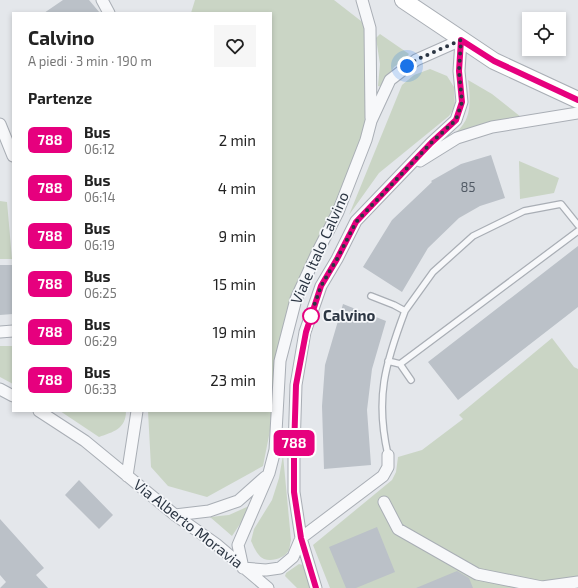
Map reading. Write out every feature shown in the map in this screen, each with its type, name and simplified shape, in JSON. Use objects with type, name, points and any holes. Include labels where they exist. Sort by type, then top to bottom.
[{"type":"street","points":[[102,0],[108,12]]},
{"type":"street","name":"Viale Italo Calvino","points":[[362,0],[370,28],[371,120]]},
{"type":"street","points":[[402,0],[494,61],[578,100]]},
{"type":"street","name":"Viale Italo Calvino","points":[[243,568],[238,546],[269,473],[274,450],[280,360],[296,299],[338,212],[366,140],[371,120],[390,80],[416,60],[461,40],[459,71],[462,102],[456,120],[431,143],[356,222],[321,286],[306,332],[296,385],[294,492],[301,538],[316,588]]},
{"type":"street","name":"Viale Italo Calvino","points":[[406,170],[457,138],[492,127],[578,113]]},
{"type":"street","points":[[0,124],[12,154]]},
{"type":"street","points":[[0,332],[12,331]]},
{"type":"street","points":[[0,389],[12,395]]},
{"type":"street","name":"Via Alberto Moravia","points":[[41,412],[85,441],[175,515],[216,544],[268,588]]},
{"type":"street","name":"Via Alberto Moravia","points":[[127,476],[137,412]]},
{"type":"street","points":[[243,568],[266,570],[280,568],[293,557],[301,538],[383,476],[388,467],[388,455]]},
{"type":"street","points":[[175,515],[209,511],[238,501],[269,473]]},
{"type":"street","points":[[384,502],[398,529],[477,574],[542,587],[578,582]]},
{"type":"lane","points":[[388,455],[384,434],[382,400],[388,362],[405,311],[433,272],[473,236],[524,211],[561,204],[578,225]]},
{"type":"lane","points":[[400,364],[578,231]]},
{"type":"lane","points":[[371,296],[405,311]]},
{"type":"lane","points":[[388,362],[400,364],[411,380]]},
{"type":"green space","points":[[195,0],[334,0],[370,28],[366,140],[296,299],[263,466],[207,497],[168,486],[151,467],[148,412],[272,412],[272,12],[191,12]]},
{"type":"green space","points":[[380,34],[409,54],[394,67],[382,87],[378,86],[380,64],[376,38]]},
{"type":"green space","points":[[430,69],[447,76],[454,87],[455,107],[449,116],[379,173],[349,215],[402,85],[414,75]]},
{"type":"green space","points":[[468,80],[492,94],[521,117],[482,125],[444,139],[456,132],[465,121],[469,110],[470,98]]},
{"type":"green space","points":[[519,161],[559,178],[554,193],[520,199]]},
{"type":"green space","points":[[0,201],[7,202],[12,259],[0,259]]},
{"type":"green space","points":[[552,338],[574,367],[578,369],[578,588],[330,588],[313,545],[392,480],[396,472],[398,457],[422,450],[463,419],[459,415]]},
{"type":"green space","points":[[0,346],[12,346],[12,383],[0,377]]},
{"type":"green space","points":[[62,412],[126,412],[124,422],[118,429],[99,437]]},
{"type":"green space","points":[[283,455],[291,540],[289,550],[285,555],[278,559],[267,560],[259,556],[251,541],[254,529],[272,500],[279,478]]},
{"type":"green space","points":[[249,506],[248,512],[232,536],[210,517],[229,515]]},
{"type":"green space","points":[[299,564],[303,565],[310,588],[297,588],[285,576],[286,573]]},
{"type":"building","points":[[63,0],[89,0],[99,12],[45,12]]},
{"type":"building","points":[[491,155],[505,198],[480,206],[459,218],[428,248],[402,292],[363,267],[392,220],[432,182],[431,181],[461,164]]},
{"type":"building","points":[[578,246],[578,307],[458,400],[428,362]]},
{"type":"building","points":[[0,265],[12,265],[12,314],[0,315]]},
{"type":"building","points":[[343,304],[386,321],[372,369],[367,410],[371,465],[324,469],[322,406],[325,365]]},
{"type":"building","points":[[79,480],[113,515],[99,529],[65,495]]},
{"type":"building","points":[[0,519],[44,568],[36,575],[48,588],[0,588],[6,582],[0,575]]},
{"type":"building","points":[[377,527],[395,572],[356,588],[346,588],[329,547]]},
{"type":"building","points":[[457,571],[469,578],[473,588],[416,588]]},
{"type":"bus line","name":"788","points":[[316,588],[301,538],[294,492],[294,450],[296,385],[306,332],[321,286],[356,222],[431,143],[456,120],[462,102],[459,71],[461,40],[494,61],[578,100]]},
{"type":"place","name":"Calvino","points":[[311,316]]},
{"type":"route","points":[[311,316],[309,320],[321,286],[356,222],[431,143],[456,120],[462,102],[459,71],[461,40],[416,60],[407,66]]}]
